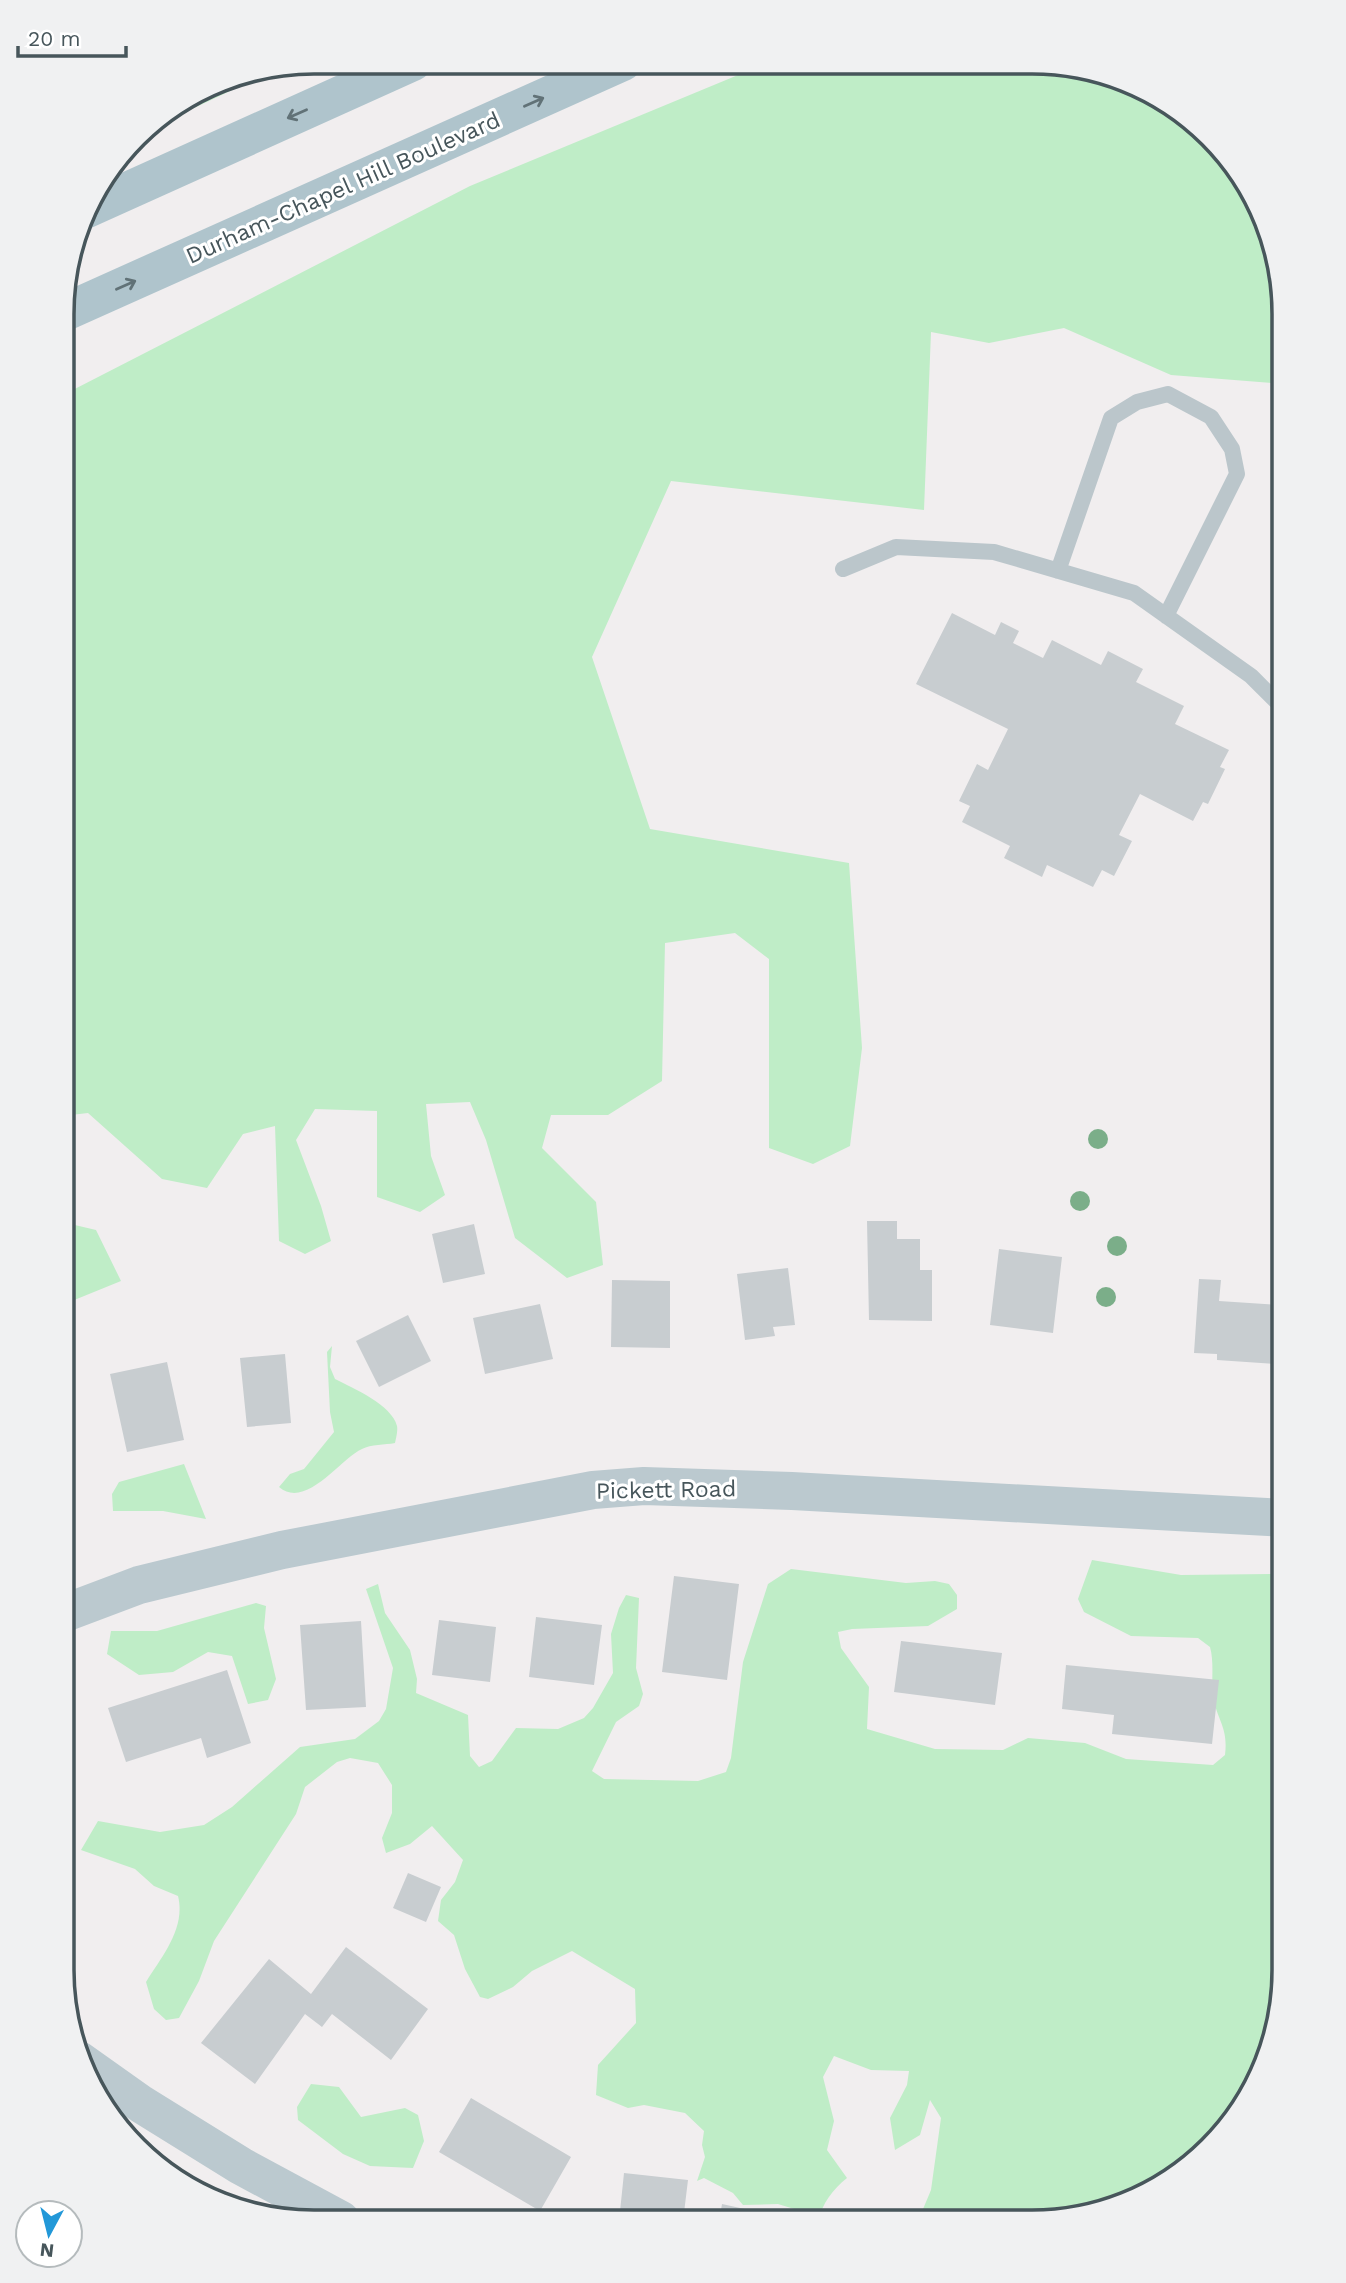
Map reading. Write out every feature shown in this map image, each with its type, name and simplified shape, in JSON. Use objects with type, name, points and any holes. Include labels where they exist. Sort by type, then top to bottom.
[{"type":"main road","points":[[100,204],[387,74]]},
{"type":"main road","name":"Durham-Chapel Hill Boulevard","points":[[74,308],[596,74]]},
{"type":"street","name":"Pickett Road","points":[[74,1609],[139,1585],[282,1550],[593,1490],[644,1486],[792,1491],[1272,1517]]},
{"type":"street","points":[[98,2074],[141,2104],[241,2166],[322,2210]]},
{"type":"lane","points":[[1058,571],[1111,418],[1137,402],[1168,394],[1211,417],[1232,449],[1237,474],[1166,616]]},
{"type":"lane","points":[[843,569],[896,547],[995,552],[1134,593],[1251,676],[1272,697]]},
{"type":"green space","points":[[740,74],[1064,76],[1095,82],[1153,106],[1179,123],[1202,144],[1223,167],[1240,193],[1260,236],[1270,282],[1272,383],[1171,375],[1064,328],[989,343],[931,332],[924,510],[671,481],[592,657],[650,829],[849,863],[862,1048],[850,1146],[813,1164],[769,1148],[769,959],[735,933],[665,943],[662,1081],[608,1115],[551,1115],[542,1148],[596,1202],[603,1265],[567,1278],[515,1238],[486,1140],[470,1102],[426,1104],[431,1156],[445,1195],[420,1212],[377,1197],[377,1111],[315,1109],[296,1140],[331,1241],[305,1254],[279,1241],[275,1126],[243,1134],[207,1188],[162,1179],[88,1113],[74,1115],[74,389],[470,186]]},
{"type":"green space","points":[[247,83],[178,116],[207,98]]},
{"type":"green space","points":[[74,1225],[96,1230],[121,1281],[74,1300]]},
{"type":"green space","points":[[332,1346],[330,1367],[335,1379],[371,1398],[388,1411],[397,1426],[395,1443],[362,1449],[311,1488],[289,1492],[279,1487],[290,1474],[304,1469],[334,1432],[330,1412],[327,1352]]},
{"type":"green space","points":[[184,1464],[206,1519],[163,1511],[113,1511],[112,1494],[119,1482]]},
{"type":"green space","points":[[1092,1560],[1181,1575],[1272,1574],[1272,1985],[1264,2032],[1240,2090],[1223,2116],[1202,2139],[1179,2160],[1153,2177],[1095,2201],[1033,2210],[923,2210],[931,2190],[941,2118],[930,2100],[920,2135],[895,2150],[890,2118],[907,2085],[909,2071],[871,2070],[834,2056],[823,2077],[834,2121],[827,2150],[847,2178],[829,2197],[822,2210],[798,2210],[778,2204],[743,2205],[733,2193],[704,2178],[697,2181],[705,2157],[702,2145],[704,2131],[685,2113],[644,2105],[628,2108],[596,2095],[598,2065],[636,2023],[635,1989],[572,1951],[532,1971],[513,1987],[488,1999],[480,1997],[465,1969],[454,1935],[438,1921],[441,1900],[455,1882],[463,1860],[432,1826],[410,1844],[386,1853],[382,1838],[392,1813],[392,1785],[378,1763],[350,1758],[337,1762],[305,1787],[296,1814],[214,1941],[199,1981],[179,2018],[166,2020],[154,2009],[146,1982],[176,1930],[180,1908],[178,1896],[154,1886],[135,1869],[81,1850],[98,1821],[160,1832],[204,1825],[232,1807],[300,1747],[355,1739],[379,1721],[386,1709],[393,1668],[366,1589],[378,1584],[385,1613],[410,1650],[417,1679],[416,1693],[468,1715],[470,1756],[479,1767],[492,1761],[516,1728],[558,1729],[584,1718],[593,1708],[613,1673],[611,1634],[626,1595],[639,1598],[636,1668],[643,1694],[639,1706],[616,1722],[592,1771],[604,1779],[698,1781],[726,1772],[731,1758],[743,1662],[768,1584],[791,1569],[906,1583],[935,1581],[949,1584],[957,1595],[957,1609],[928,1626],[838,1632],[841,1648],[869,1687],[867,1729],[935,1749],[1003,1750],[1028,1738],[1085,1743],[1126,1759],[1213,1765],[1225,1755],[1224,1733],[1213,1695],[1210,1647],[1198,1638],[1131,1636],[1084,1612],[1078,1599]]},
{"type":"green space","points":[[256,1603],[266,1606],[264,1628],[276,1679],[268,1700],[248,1704],[232,1656],[208,1652],[173,1672],[139,1675],[107,1654],[111,1631],[157,1631]]},
{"type":"green space","points":[[311,2084],[339,2087],[361,2117],[405,2108],[418,2115],[424,2141],[413,2168],[370,2166],[343,2154],[298,2120],[297,2107]]},
{"type":"building","points":[[952,613],[995,635],[1001,622],[1019,631],[1013,643],[1043,658],[1052,640],[1101,665],[1108,651],[1143,669],[1136,682],[1184,706],[1175,724],[1229,750],[1220,767],[1225,769],[1208,804],[1203,802],[1193,821],[1140,794],[1119,835],[1132,841],[1114,876],[1102,870],[1093,887],[1047,865],[1042,877],[1004,858],[1010,846],[962,822],[970,806],[959,801],[977,764],[988,770],[1008,729],[916,684]]},
{"type":"building","points":[[867,1221],[897,1221],[897,1239],[920,1239],[920,1270],[932,1270],[932,1321],[869,1320]]},
{"type":"building","points":[[474,1224],[485,1274],[443,1283],[432,1234]]},
{"type":"building","points":[[999,1249],[1062,1257],[1053,1333],[990,1325]]},
{"type":"building","points":[[788,1268],[795,1325],[773,1327],[775,1336],[745,1340],[737,1274]]},
{"type":"building","points":[[1199,1279],[1221,1280],[1219,1301],[1272,1305],[1272,1364],[1217,1360],[1217,1354],[1194,1353]]},
{"type":"building","points":[[612,1280],[670,1281],[670,1348],[611,1347]]},
{"type":"building","points":[[540,1304],[553,1359],[485,1374],[473,1318]]},
{"type":"building","points":[[408,1315],[431,1361],[379,1387],[356,1341]]},
{"type":"building","points":[[285,1354],[291,1423],[247,1427],[240,1358]]},
{"type":"building","points":[[167,1362],[184,1440],[127,1452],[110,1374]]},
{"type":"building","points":[[674,1576],[739,1584],[727,1680],[662,1672]]},
{"type":"building","points":[[536,1617],[602,1625],[594,1685],[529,1677]]},
{"type":"building","points":[[439,1620],[496,1627],[490,1682],[432,1675]]},
{"type":"building","points":[[361,1621],[366,1707],[306,1710],[300,1625]]},
{"type":"building","points":[[901,1641],[1002,1653],[995,1705],[894,1692]]},
{"type":"building","points":[[1066,1665],[1219,1680],[1212,1744],[1112,1734],[1114,1715],[1062,1709]]},
{"type":"building","points":[[227,1670],[251,1743],[207,1758],[201,1738],[126,1762],[108,1708]]},
{"type":"building","points":[[408,1873],[441,1887],[426,1922],[393,1908]]},
{"type":"building","points":[[346,1947],[428,2009],[391,2060],[332,2014],[322,2027],[305,2014],[255,2084],[201,2043],[269,1959],[311,1994]]},
{"type":"building","points":[[471,2098],[571,2157],[538,2210],[439,2152]]},
{"type":"building","points":[[624,2173],[688,2180],[684,2210],[620,2210]]},
{"type":"building","points":[[722,2204],[749,2210],[721,2210]]}]
